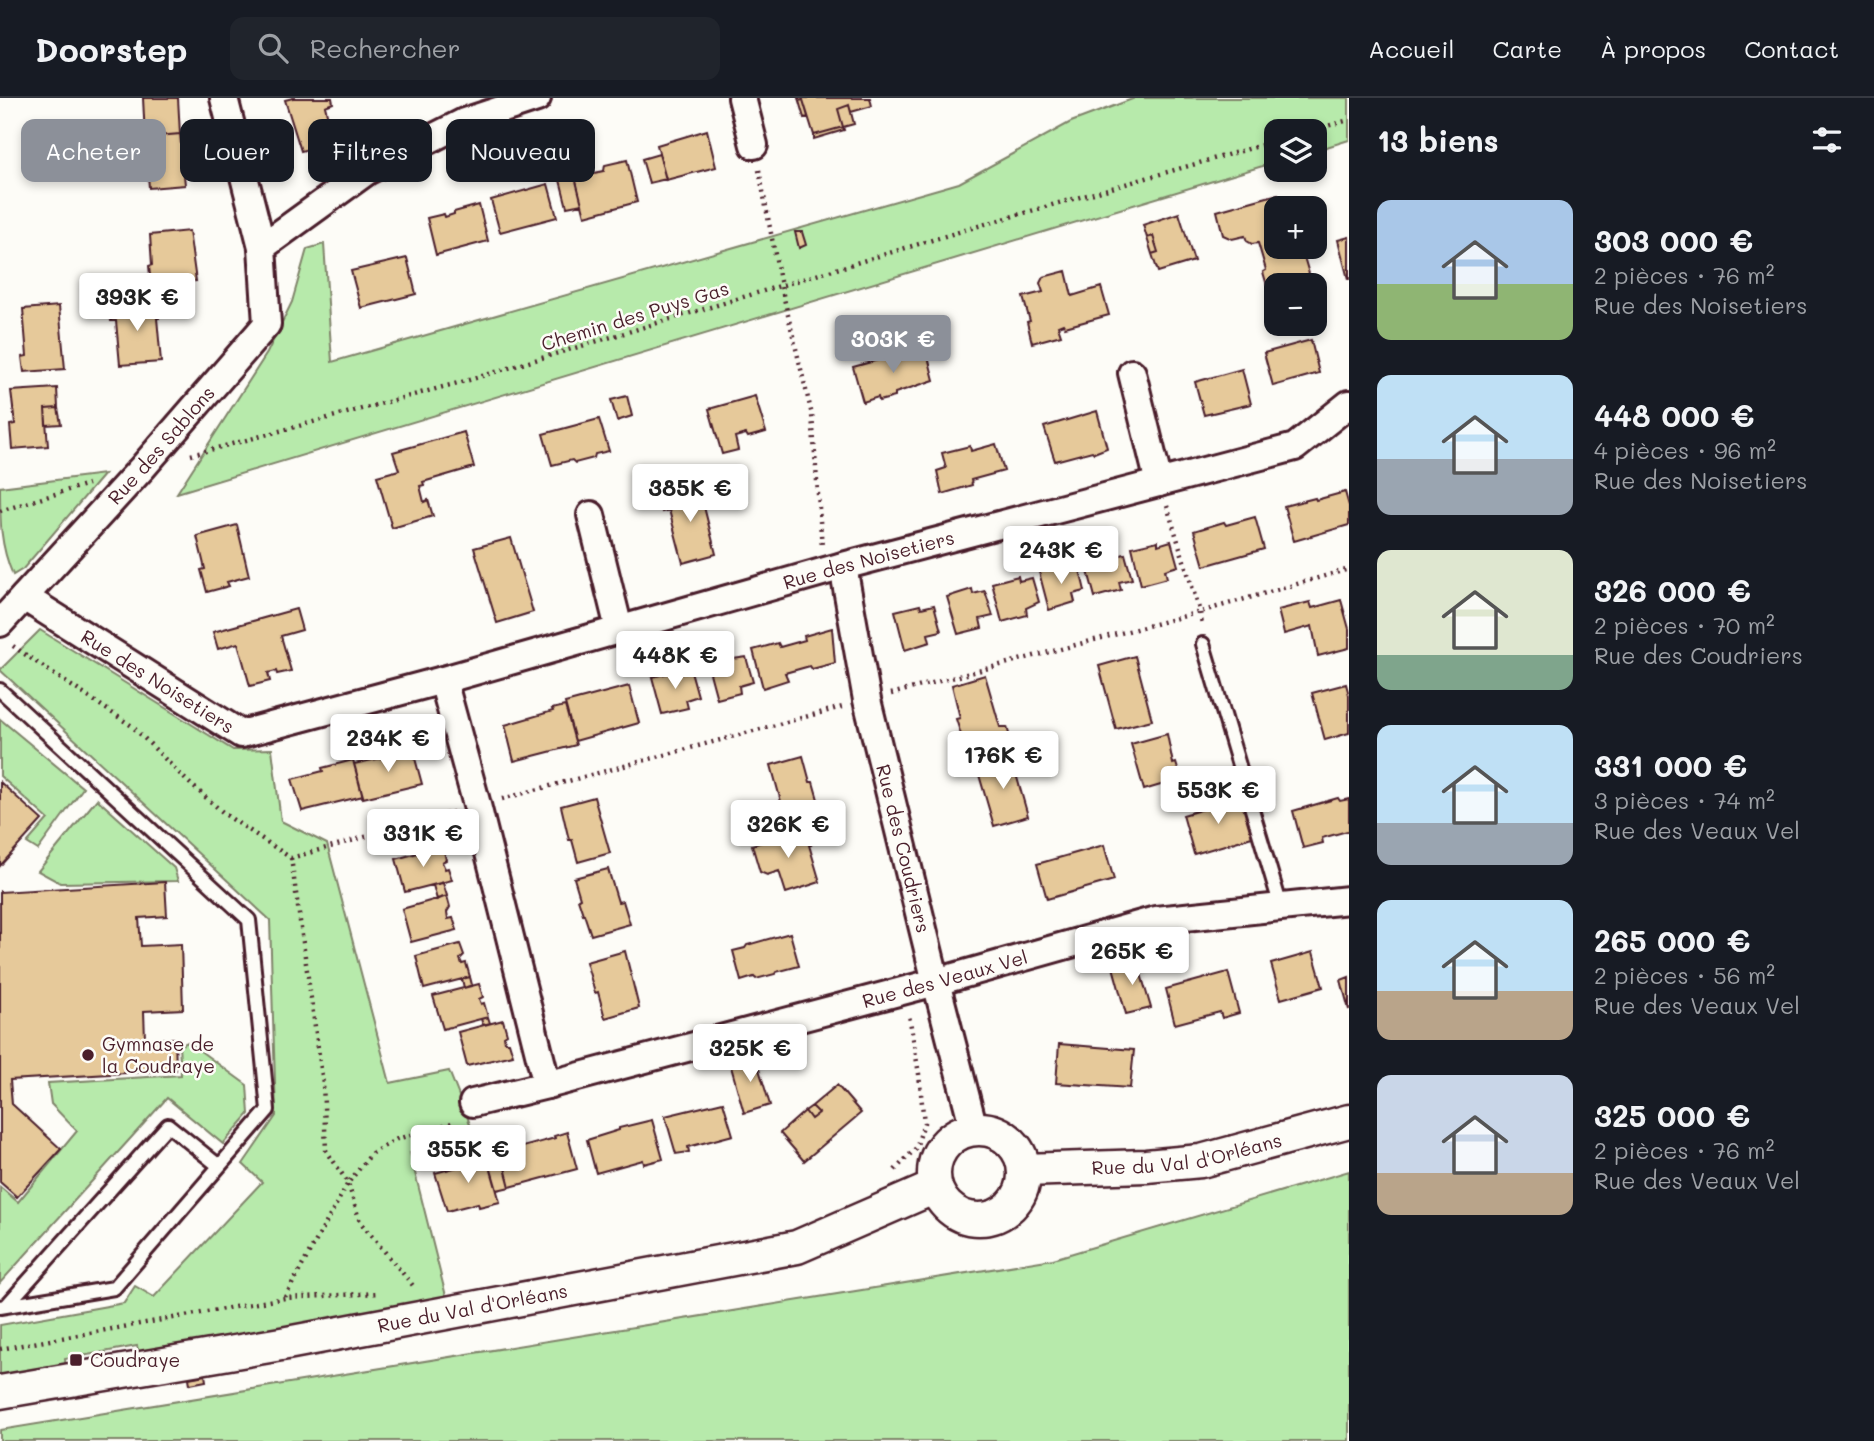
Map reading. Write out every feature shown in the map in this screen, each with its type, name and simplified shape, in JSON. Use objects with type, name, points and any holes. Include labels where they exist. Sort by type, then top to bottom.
[{"type":"street","name":"Rue des Sablons","points":[[5,634],[24,597],[142,468],[267,324],[262,247],[224,98]]},
{"type":"street","points":[[262,247],[367,171],[464,122],[537,98]]},
{"type":"street","points":[[742,98],[754,145]]},
{"type":"street","points":[[1132,373],[1159,483]]},
{"type":"street","name":"Rue des Noisetiers","points":[[24,597],[242,734],[833,569],[1295,447],[1349,404]]},
{"type":"street","points":[[591,514],[620,629]]},
{"type":"street","name":"Rue des Coudriers","points":[[833,569],[974,1129]]},
{"type":"street","points":[[443,680],[547,1085]]},
{"type":"street","name":"Rue des Veaux Vel","points":[[481,1101],[936,982],[1156,920],[1349,900]]},
{"type":"street","name":"Rue du Val d'Orléans","points":[[1024,1170],[1146,1166],[1201,1161],[1349,1121]]},
{"type":"street","points":[[974,1129],[992,1130],[1008,1139],[1019,1153],[1024,1170],[1023,1185],[1017,1199],[994,1217],[980,1219],[965,1218],[952,1211],[941,1200],[935,1187],[933,1171],[937,1156],[946,1142],[959,1133],[974,1129]]},
{"type":"street","name":"Rue du Val d'Orléans","points":[[0,1392],[287,1343],[797,1247],[935,1187]]},
{"type":"lane","points":[[1203,644],[1281,907]]},
{"type":"lane","points":[[0,690],[249,920],[268,1110],[114,1288],[3,1306]]},
{"type":"lane","points":[[3,1306],[168,1125],[219,1166]]},
{"type":"path","points":[[1327,126],[1349,120]]},
{"type":"path","name":"Chemin des Puys Gas","points":[[142,468],[469,380],[975,227],[1264,144]]},
{"type":"path","points":[[754,145],[781,286],[812,415],[833,569]]},
{"type":"path","points":[[1159,483],[1200,612],[1203,644]]},
{"type":"path","points":[[0,511],[90,484]]},
{"type":"path","points":[[291,858],[477,805],[1200,612],[1349,569]]},
{"type":"path","points":[[5,634],[55,675],[132,726],[226,815],[291,858],[323,1083],[326,1150],[348,1182],[360,1222],[417,1291],[404,1292]]},
{"type":"path","points":[[894,1171],[916,1148],[924,1123],[905,990]]},
{"type":"path","points":[[285,1298],[348,1182],[372,1153],[397,1139],[471,1118],[481,1101]]},
{"type":"path","points":[[0,1349],[285,1298],[391,1292]]},
{"type":"green space","points":[[1135,98],[1349,98],[1349,140],[1327,147],[1327,119],[1264,119],[1264,166],[177,493],[267,353],[292,302],[307,249],[324,244],[332,362],[959,183],[1071,122]]},
{"type":"green space","points":[[104,474],[23,569],[13,575],[3,543],[0,487]]},
{"type":"green space","points":[[40,630],[233,750],[272,749],[281,821],[327,844],[390,1083],[449,1071],[474,1134],[410,1153],[446,1296],[162,1351],[139,1354],[137,1346],[65,1359],[66,1369],[0,1379],[0,1325],[124,1303],[135,1286],[154,1297],[262,1182],[243,1164],[276,1116],[270,920],[0,670]]},
{"type":"green space","points":[[0,719],[83,788],[38,850],[27,843],[48,819],[0,776]]},
{"type":"green space","points":[[97,799],[174,868],[178,881],[60,883],[38,871]]},
{"type":"green space","points":[[188,1042],[247,1085],[249,1114],[223,1144],[167,1098],[0,1283],[0,1187],[18,1202],[77,1131],[51,1104],[48,1083],[181,1075],[179,1046]]},
{"type":"green space","points":[[1349,1171],[1349,1441],[0,1441],[0,1430],[1053,1259]]},
{"type":"building","points":[[143,98],[178,98],[180,134],[166,135],[166,119],[144,119]]},
{"type":"building","points":[[332,98],[333,103],[325,106],[328,119],[308,119],[308,149],[301,151],[294,119],[291,119],[285,100]]},
{"type":"building","points":[[798,98],[870,98],[872,106],[851,112],[849,105],[838,109],[843,127],[814,135],[803,100],[799,101]]},
{"type":"building","points":[[803,100],[808,117],[804,118],[799,101]]},
{"type":"building","points":[[849,105],[854,124],[843,127],[838,109]]},
{"type":"building","points":[[843,127],[844,130],[814,139],[814,135]]},
{"type":"building","points":[[707,130],[716,167],[666,180],[657,145]]},
{"type":"building","points":[[180,134],[180,182],[185,182],[185,185],[149,188],[149,182],[166,182],[166,135]]},
{"type":"building","points":[[659,154],[666,179],[649,183],[642,159]]},
{"type":"building","points":[[627,160],[637,202],[585,216],[576,182],[595,182],[595,173],[604,171],[605,165]]},
{"type":"building","points":[[561,182],[576,182],[582,204],[567,207]]},
{"type":"building","points":[[548,184],[557,217],[500,232],[491,200]]},
{"type":"building","points":[[1264,198],[1264,259],[1305,259],[1309,273],[1264,273],[1264,275],[1263,272],[1266,270],[1258,243],[1252,244],[1245,236],[1232,239],[1223,235],[1217,211]]},
{"type":"building","points":[[479,205],[488,241],[436,255],[427,218],[444,214],[445,217]]},
{"type":"building","points":[[1179,213],[1194,261],[1158,272],[1152,254],[1158,252],[1153,236],[1147,238],[1143,225]]},
{"type":"building","points":[[189,231],[196,281],[151,285],[150,235]]},
{"type":"building","points":[[795,232],[802,232],[806,245],[799,248]]},
{"type":"building","points":[[1153,236],[1158,252],[1152,254],[1147,238]]},
{"type":"building","points":[[1349,237],[1349,279],[1348,279],[1338,240]]},
{"type":"building","points":[[407,258],[416,294],[361,308],[351,271]]},
{"type":"building","points":[[1066,271],[1072,296],[1101,287],[1109,315],[1065,327],[1063,324],[1058,326],[1061,335],[1032,343],[1027,322],[1030,321],[1023,297],[1043,292],[1040,283],[1043,277]]},
{"type":"building","points":[[158,302],[161,362],[120,365],[116,321],[111,321],[109,306]]},
{"type":"building","points":[[59,306],[65,369],[24,372],[22,357],[27,356],[23,309]]},
{"type":"building","points":[[1311,340],[1319,373],[1273,386],[1264,353]]},
{"type":"building","points":[[926,349],[934,380],[895,393],[895,397],[879,401],[878,397],[863,402],[853,367]]},
{"type":"building","points":[[1242,369],[1251,404],[1204,415],[1195,382]]},
{"type":"building","points":[[57,388],[58,408],[45,409],[48,446],[12,449],[10,425],[15,424],[11,391]]},
{"type":"building","points":[[627,396],[632,416],[617,421],[611,400]]},
{"type":"building","points":[[755,396],[766,432],[735,437],[738,450],[722,454],[709,409]]},
{"type":"building","points":[[58,408],[61,424],[46,425],[45,409]]},
{"type":"building","points":[[1097,411],[1107,448],[1055,461],[1044,427]]},
{"type":"building","points":[[599,419],[609,451],[575,463],[572,460],[552,465],[543,434]]},
{"type":"building","points":[[464,432],[474,467],[423,482],[424,485],[420,486],[424,502],[428,500],[433,516],[392,528],[377,476],[399,470],[393,452]]},
{"type":"building","points":[[996,444],[1004,471],[971,480],[972,485],[942,494],[937,471],[946,468],[942,453],[970,446],[971,451]]},
{"type":"building","points":[[699,487],[716,554],[683,563],[669,510],[662,512],[660,506],[665,503],[663,496]]},
{"type":"building","points":[[1345,492],[1349,506],[1349,525],[1294,541],[1284,506]]},
{"type":"building","points":[[1255,517],[1264,549],[1204,566],[1194,531]]},
{"type":"building","points":[[237,525],[249,576],[227,582],[229,586],[207,592],[197,536]]},
{"type":"building","points":[[511,538],[533,612],[497,623],[474,548]]},
{"type":"building","points":[[1158,541],[1158,545],[1171,541],[1178,566],[1165,570],[1167,578],[1141,585],[1132,547]]},
{"type":"building","points":[[1111,553],[1112,557],[1125,554],[1132,579],[1119,582],[1121,590],[1095,597],[1085,560]]},
{"type":"building","points":[[1065,565],[1066,569],[1079,566],[1085,591],[1073,594],[1075,602],[1049,610],[1039,572]]},
{"type":"building","points":[[1018,576],[1019,581],[1032,578],[1039,602],[1026,608],[1027,615],[1002,622],[992,583]]},
{"type":"building","points":[[972,589],[973,594],[985,591],[993,616],[980,619],[982,628],[958,634],[947,597]]},
{"type":"building","points":[[1341,600],[1349,629],[1349,648],[1318,656],[1312,626],[1284,634],[1278,610],[1310,602],[1312,608]]},
{"type":"building","points":[[920,605],[921,608],[934,605],[941,631],[928,634],[930,642],[905,650],[895,611]]},
{"type":"building","points":[[296,609],[302,630],[281,636],[291,671],[268,673],[270,681],[250,686],[238,643],[218,649],[213,632]]},
{"type":"building","points":[[832,628],[835,663],[785,673],[788,680],[763,688],[753,650],[778,643],[780,647]]},
{"type":"building","points":[[732,655],[733,659],[746,657],[753,682],[739,686],[740,693],[717,699],[707,662]]},
{"type":"building","points":[[1135,656],[1152,720],[1116,729],[1099,666]]},
{"type":"building","points":[[677,671],[679,674],[691,671],[698,696],[686,700],[688,708],[662,714],[652,677]]},
{"type":"building","points":[[985,675],[1000,727],[1007,727],[1012,744],[971,756],[956,719],[960,718],[952,685]]},
{"type":"building","points":[[1346,684],[1349,695],[1349,733],[1325,740],[1312,693]]},
{"type":"building","points":[[629,686],[639,723],[575,741],[565,703]]},
{"type":"building","points":[[565,706],[576,745],[514,761],[505,725]]},
{"type":"building","points":[[1167,734],[1173,764],[1176,763],[1181,779],[1144,790],[1131,744]]},
{"type":"building","points":[[413,751],[422,784],[363,798],[354,764]]},
{"type":"building","points":[[803,756],[821,810],[786,820],[771,765]]},
{"type":"building","points":[[1018,757],[1022,772],[1016,774],[1028,816],[994,826],[977,768]]},
{"type":"building","points":[[353,760],[363,796],[302,811],[292,779]]},
{"type":"building","points":[[0,782],[42,820],[0,866]]},
{"type":"building","points":[[594,797],[610,853],[578,862],[572,840],[569,840],[561,806]]},
{"type":"building","points":[[1242,798],[1252,837],[1194,854],[1183,815]]},
{"type":"building","points":[[1338,798],[1340,801],[1349,799],[1349,833],[1347,831],[1322,838],[1323,843],[1303,848],[1293,811]]},
{"type":"building","points":[[806,829],[820,882],[786,893],[779,871],[767,875],[760,872],[752,845]]},
{"type":"building","points":[[1104,845],[1114,880],[1047,899],[1037,864]]},
{"type":"building","points":[[443,846],[446,860],[442,862],[445,869],[448,868],[452,880],[405,892],[396,859]]},
{"type":"building","points":[[608,869],[618,902],[623,901],[630,924],[591,935],[578,899],[580,898],[574,878]]},
{"type":"building","name":"Gymnase de la Coudraye","points":[[165,882],[167,916],[139,918],[141,946],[181,944],[183,1009],[144,1011],[145,1039],[175,1038],[176,1070],[10,1080],[12,1104],[61,1149],[17,1197],[0,1182],[0,892]]},
{"type":"building","points":[[443,883],[447,896],[437,900],[433,885]]},
{"type":"building","points":[[447,896],[450,907],[447,912],[448,919],[453,918],[457,930],[411,942],[402,909]]},
{"type":"building","points":[[790,933],[799,966],[741,981],[733,951]]},
{"type":"building","points":[[460,944],[464,955],[460,959],[462,964],[466,963],[470,977],[424,989],[416,956]]},
{"type":"building","points":[[625,951],[639,1008],[605,1018],[586,962]]},
{"type":"building","points":[[1313,952],[1323,987],[1281,999],[1271,964]]},
{"type":"building","points":[[1136,957],[1151,1008],[1126,1014],[1113,967]]},
{"type":"building","points":[[1228,972],[1239,1013],[1222,1018],[1220,1012],[1175,1024],[1166,989]]},
{"type":"building","points":[[470,977],[472,985],[464,988],[462,979]]},
{"type":"building","points":[[1349,977],[1349,1010],[1341,980]]},
{"type":"building","points":[[479,984],[483,997],[479,999],[481,1004],[484,1003],[488,1017],[443,1029],[433,996]]},
{"type":"building","points":[[488,1017],[490,1023],[483,1025],[481,1019]]},
{"type":"building","points":[[503,1020],[507,1034],[504,1036],[505,1042],[509,1042],[513,1055],[467,1066],[458,1032]]},
{"type":"building","points":[[1059,1044],[1134,1050],[1130,1088],[1056,1083]]},
{"type":"building","points":[[755,1056],[770,1105],[744,1113],[730,1063]]},
{"type":"building","points":[[837,1085],[861,1113],[804,1161],[780,1133],[805,1111],[811,1119],[819,1113],[812,1106]]},
{"type":"building","points":[[723,1102],[733,1135],[688,1147],[689,1152],[676,1154],[665,1116]]},
{"type":"building","points":[[812,1106],[819,1113],[811,1119],[805,1111]]},
{"type":"building","points":[[652,1120],[663,1159],[644,1164],[643,1160],[596,1173],[587,1140]]},
{"type":"building","points":[[567,1132],[577,1169],[510,1187],[501,1153]]},
{"type":"building","points":[[502,1155],[510,1187],[497,1190],[488,1159]]},
{"type":"building","points":[[487,1156],[500,1202],[479,1207],[478,1203],[447,1211],[435,1173],[476,1162],[475,1160]]},
{"type":"building","points":[[205,1375],[206,1381],[190,1384],[189,1378]]},
{"type":"place","name":"Gymnase de la Coudraye","points":[[88,1055]]},
{"type":"place","name":"Coudraye","points":[[76,1360]]}]
